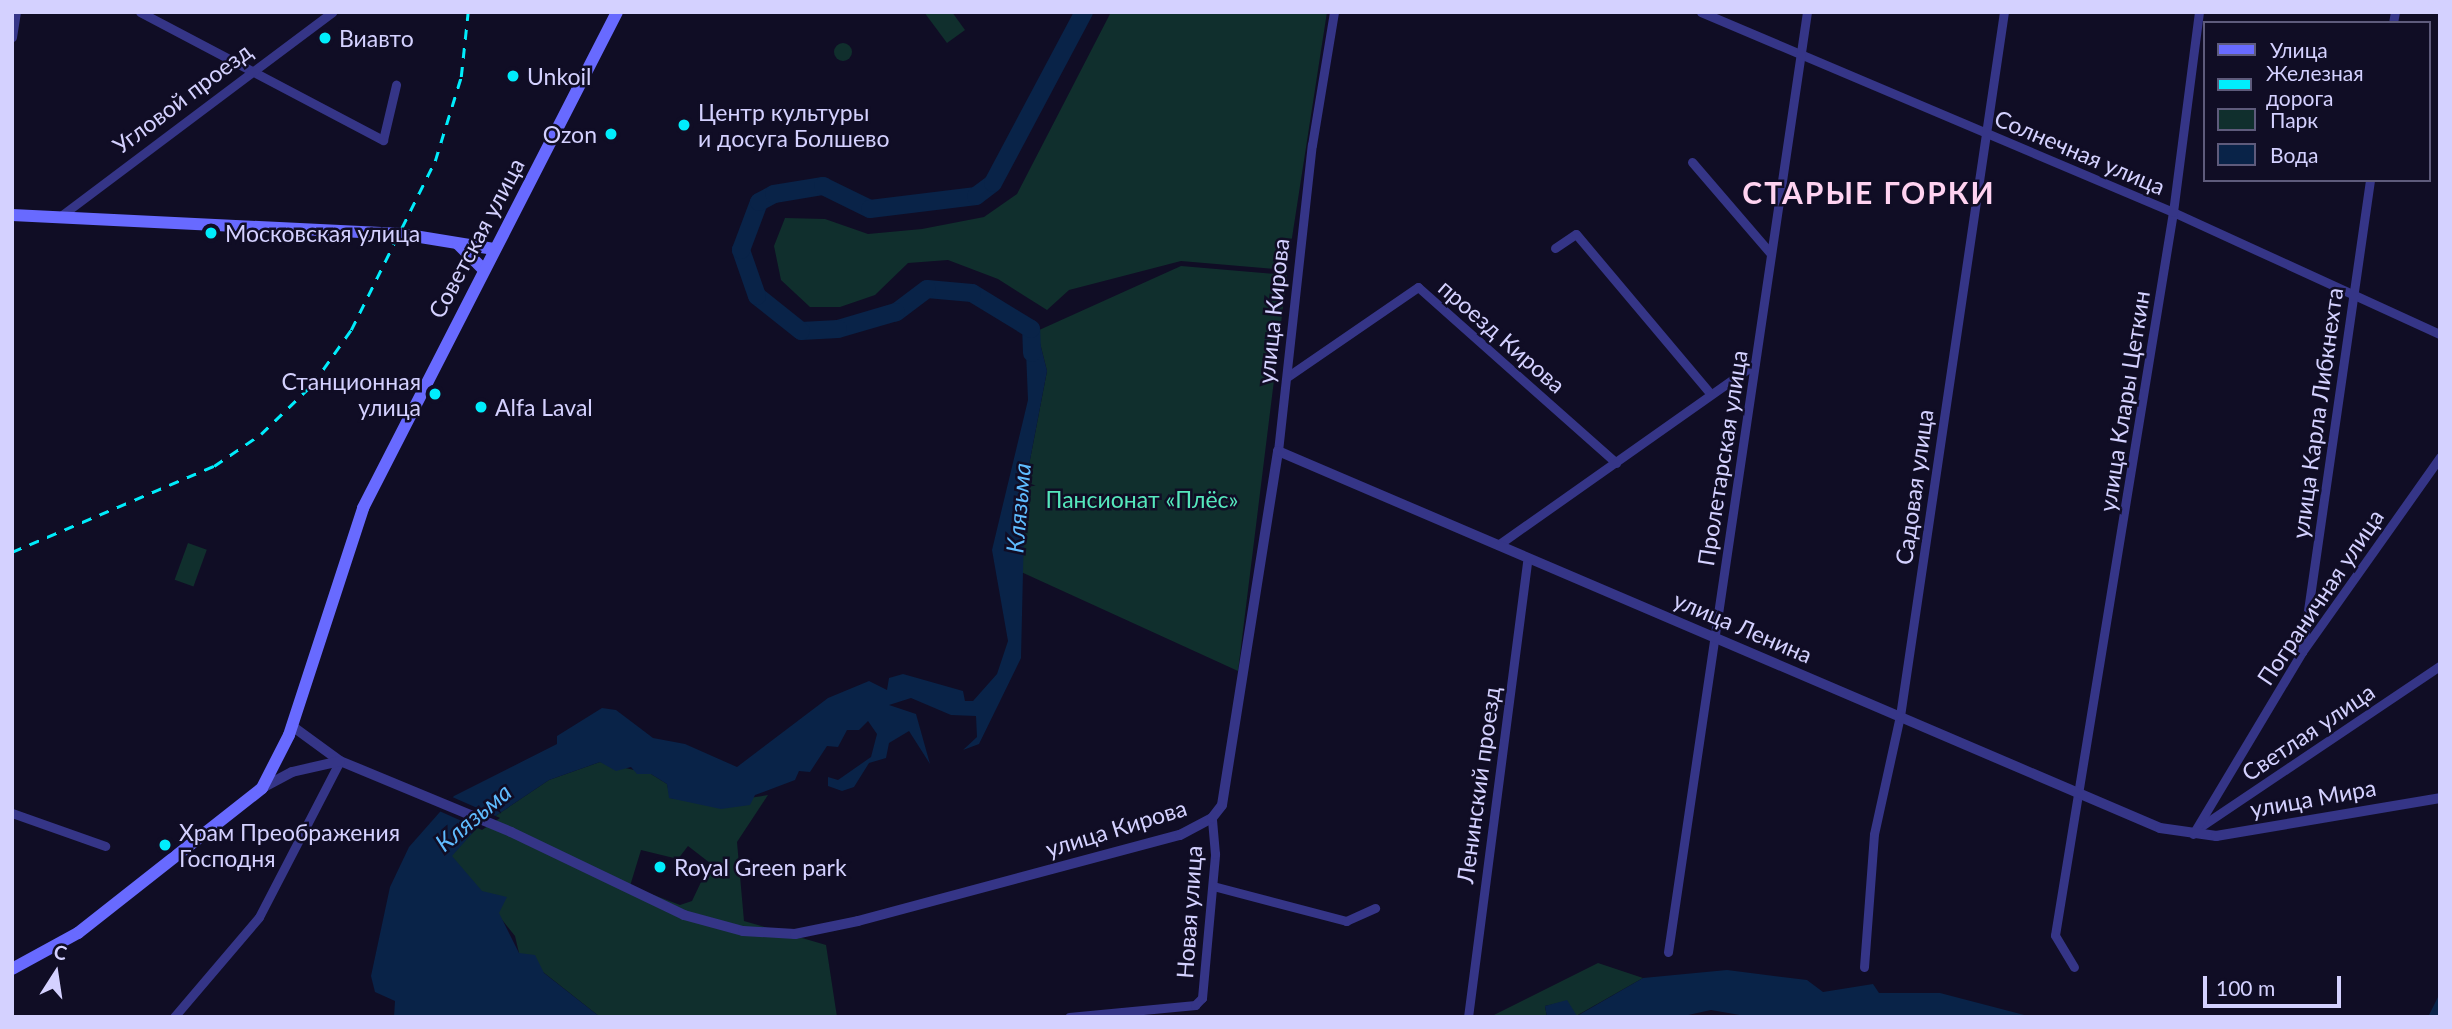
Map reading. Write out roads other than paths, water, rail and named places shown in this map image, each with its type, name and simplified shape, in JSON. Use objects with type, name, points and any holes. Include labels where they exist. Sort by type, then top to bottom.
[{"type":"main road","name":"Советская улица","points":[[292,726],[363,508],[411,408],[617,12]]},
{"type":"main road","points":[[12,215],[283,226],[494,249]]},
{"type":"main road","points":[[458,244],[483,270]]},
{"type":"main road","points":[[12,969],[78,933],[262,788],[292,726]]},
{"type":"street","points":[[12,37],[16,12]]},
{"type":"street","points":[[141,12],[383,140],[396,85]]},
{"type":"street","name":"Угловой проезд","points":[[58,218],[251,69],[332,12]]},
{"type":"street","name":"улица Кирова","points":[[292,726],[340,761],[425,794],[511,832],[684,915],[743,931],[795,934],[1180,835],[1212,818],[1226,787],[1278,451],[1312,145],[1334,12]]},
{"type":"street","name":"Солнечная улица","points":[[1701,12],[2174,212],[2440,334]]},
{"type":"street","name":"Пролетарская улица","points":[[1668,952],[1807,12]]},
{"type":"street","name":"Садовая улица","points":[[1864,967],[1874,834],[1900,716],[2004,12]]},
{"type":"street","name":"улица Клары Цеткин","points":[[2074,967],[2055,935],[2081,796],[2174,212],[2199,12]]},
{"type":"street","points":[[1692,162],[1771,254]]},
{"type":"street","name":"улица Карла Либкнехта","points":[[2302,652],[2370,182]]},
{"type":"street","points":[[1555,248],[1576,234],[1710,393]]},
{"type":"street","name":"проезд Кирова","points":[[1287,377],[1418,287],[1616,463]]},
{"type":"street","points":[[1498,545],[1616,463],[1710,393],[1755,364]]},
{"type":"street","name":"улица Ленина","points":[[1278,451],[2081,796],[2160,828],[2195,831]]},
{"type":"street","name":"Пограничная улица","points":[[2195,831],[2302,652],[2440,457]]},
{"type":"street","name":"Ленинский проезд","points":[[1468,1017],[1528,558]]},
{"type":"street","name":"Светлая улица","points":[[2195,831],[2440,666]]},
{"type":"street","points":[[262,788],[292,772],[340,761]]},
{"type":"street","points":[[174,1017],[259,917],[340,761]]},
{"type":"street","name":"улица Мира","points":[[2195,831],[2440,798]]},
{"type":"street","points":[[12,813],[105,846]]},
{"type":"street","name":"Новая улица","points":[[1069,1017],[1199,1002],[1213,886],[1212,818]]},
{"type":"street","points":[[1213,886],[1346,920],[1375,908]]},
{"type":"water","points":[[1025,327],[1037,331],[1047,371],[1025,486],[1021,658],[979,744],[963,750],[977,737],[976,716],[951,715],[911,698],[889,705],[916,714],[930,764],[909,731],[889,743],[886,758],[869,763],[854,787],[842,791],[828,786],[828,777],[838,780],[871,757],[877,734],[868,721],[859,730],[847,730],[838,747],[827,746],[810,772],[799,771],[795,780],[755,795],[750,805],[721,809],[669,798],[667,784],[651,774],[637,774],[631,767],[616,771],[600,762],[549,780],[476,829],[452,856],[482,891],[507,897],[499,913],[519,953],[535,955],[544,973],[600,1017],[394,1017],[395,1001],[375,992],[371,976],[390,887],[409,847],[454,796],[557,744],[557,736],[602,708],[616,710],[653,738],[685,744],[737,767],[828,698],[869,681],[887,690],[889,678],[903,674],[963,691],[965,701],[973,701],[997,674],[1008,641],[992,550],[1028,400]]},
{"type":"water","points":[[1727,970],[1807,980],[1823,992],[1873,984],[1879,993],[1940,993],[2032,1017],[1751,1017],[1711,1010],[1679,1017],[1547,1017],[1545,1006],[1567,1000],[1577,1016],[1643,978]]},
{"type":"water","points":[[2440,993],[2440,1017],[2418,1017],[2429,1015]]},
{"type":"waterway","name":"Клязьма","points":[[1032,353],[1031,329],[972,293],[927,289],[896,312],[838,329],[801,331],[757,296],[741,250],[759,202],[774,194],[823,186],[870,209],[976,196],[993,183],[1084,12]]},
{"type":"railway","points":[[12,552],[214,466],[261,434],[312,385],[351,330],[435,161],[461,77],[468,12]]},
{"type":"place","name":"Виавто","points":[[325,38]]},
{"type":"place","name":"Unkoil","points":[[513,76]]},
{"type":"place","name":"Центр культуры и досуга Болшево","points":[[684,125]]},
{"type":"place","name":"Ozon","points":[[611,134]]},
{"type":"place","name":"Московская улица","points":[[211,233]]},
{"type":"place","name":"Станционная улица","points":[[435,394]]},
{"type":"place","name":"Alfa Laval","points":[[481,407]]},
{"type":"place","name":"Храм Преображения Господня","points":[[165,845]]},
{"type":"place","name":"Royal Green park","points":[[660,867]]},
{"type":"district","name":"СТАРЫЕ ГОРКИ","points":[[1869,192]]},
{"type":"park label","name":"Пансионат «Плёс»","points":[[1142,499]]}]
